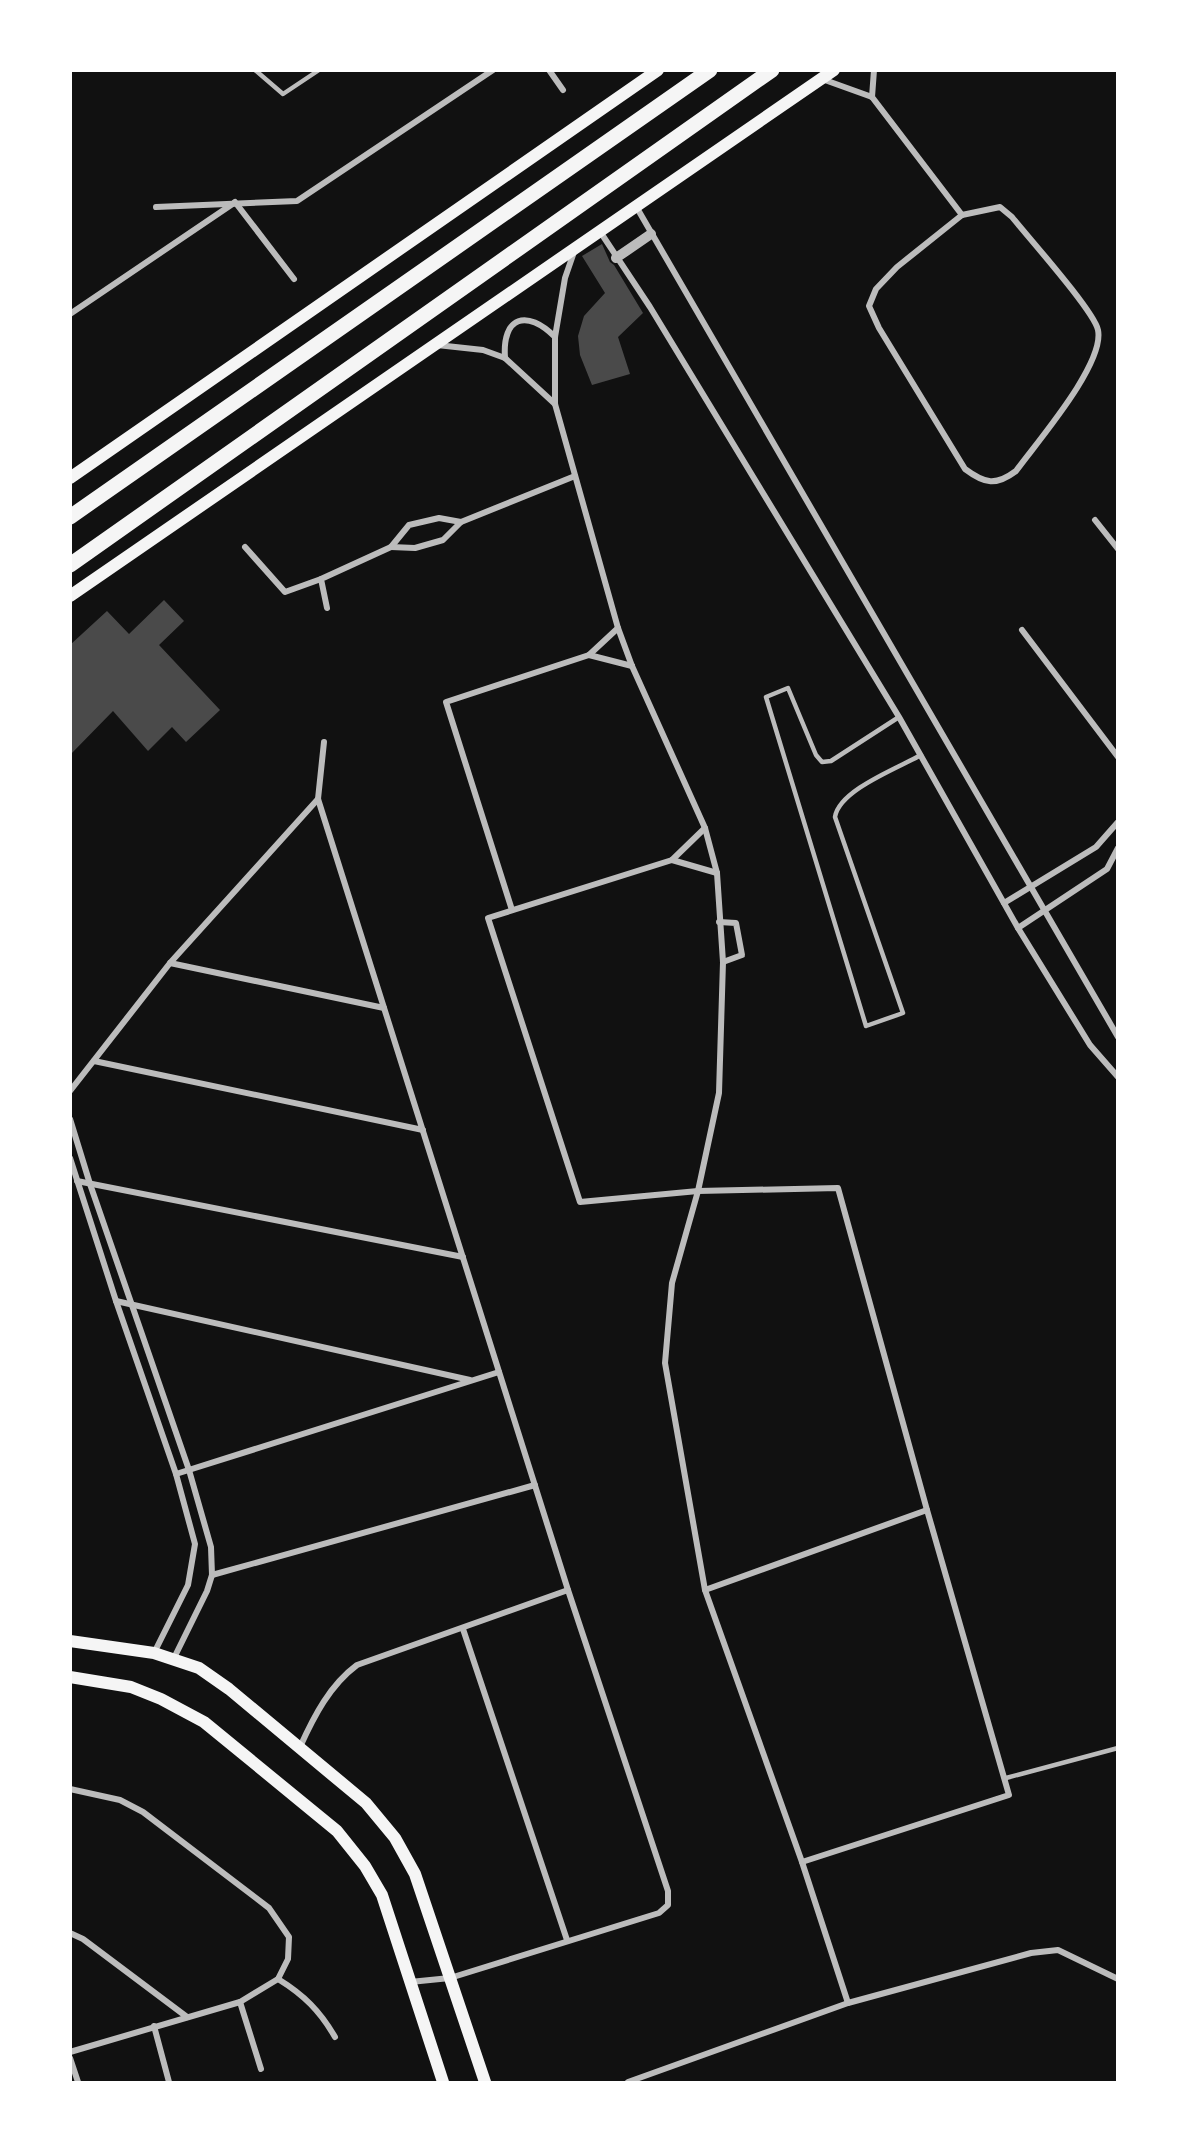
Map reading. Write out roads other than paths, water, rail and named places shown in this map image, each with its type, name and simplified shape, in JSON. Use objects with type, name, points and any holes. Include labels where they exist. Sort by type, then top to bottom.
[{"type":"main road","points":[[70,478],[658,70]]},
{"type":"main road","points":[[70,517],[710,70]]},
{"type":"main road","points":[[70,565],[772,70]]},
{"type":"main road","points":[[70,596],[434,345],[574,252],[834,70]]},
{"type":"main road","points":[[70,1641],[154,1653],[198,1668],[229,1689],[366,1803],[395,1838],[415,1874],[485,2082]]},
{"type":"main road","points":[[70,1677],[131,1687],[161,1699],[204,1722],[337,1831],[365,1866],[382,1896],[443,2082]]},
{"type":"street","points":[[156,207],[297,201],[493,70]]},
{"type":"street","points":[[549,70],[563,90]]},
{"type":"street","points":[[872,97],[874,70]]},
{"type":"street","points":[[822,79],[872,97],[962,216]]},
{"type":"street","points":[[235,202],[294,279]]},
{"type":"street","points":[[70,314],[235,202]]},
{"type":"street","points":[[1000,207],[1012,217],[1094,319],[1098,330],[1094,358],[1085,377],[1016,471],[1002,481],[981,481],[966,469],[879,328],[869,306],[876,289],[897,267],[962,216],[1000,207]]},
{"type":"street","points":[[637,208],[1118,1037]]},
{"type":"street","points":[[601,233],[650,307],[899,717],[1018,928],[1090,1045],[1118,1077]]},
{"type":"street","points":[[616,258],[651,234]]},
{"type":"street","points":[[574,252],[565,278],[555,337],[555,404],[618,628],[632,666],[668,741],[705,828],[717,873],[723,962],[719,1093],[698,1191],[672,1283],[665,1363],[705,1590],[802,1862],[848,2003]]},
{"type":"street","points":[[505,358],[504,340],[513,324],[524,320],[541,323],[555,337]]},
{"type":"street","points":[[434,345],[483,350],[505,358],[555,404]]},
{"type":"street","points":[[391,547],[415,548],[443,540],[461,522],[575,476]]},
{"type":"street","points":[[245,547],[285,592],[321,579],[391,547],[409,525],[439,518],[461,522]]},
{"type":"street","points":[[1095,520],[1118,549]]},
{"type":"street","points":[[321,579],[327,608]]},
{"type":"street","points":[[512,910],[446,702],[590,655],[618,628]]},
{"type":"street","points":[[1022,630],[1118,758]]},
{"type":"street","points":[[590,655],[632,666]]},
{"type":"street","points":[[324,742],[318,799],[568,1590],[668,1891],[668,1905],[659,1913],[450,1978],[410,1982]]},
{"type":"street","points":[[70,1091],[170,963],[318,799]]},
{"type":"street","points":[[1004,903],[1096,847],[1118,822]]},
{"type":"street","points":[[705,828],[672,860],[488,918],[580,1202],[698,1191],[837,1188],[1009,1795],[802,1862]]},
{"type":"street","points":[[1018,928],[1107,869],[1118,848]]},
{"type":"street","points":[[672,860],[717,873]]},
{"type":"street","points":[[719,922],[736,923],[742,955],[723,962]]},
{"type":"street","points":[[170,963],[384,1008]]},
{"type":"street","points":[[94,1061],[423,1130]]},
{"type":"street","points":[[70,1119],[90,1184],[189,1470],[211,1547],[212,1575],[207,1591],[174,1658]]},
{"type":"street","points":[[70,1158],[116,1301],[176,1474],[195,1544],[193,1565],[180,1603],[154,1653]]},
{"type":"street","points":[[77,1181],[463,1257]]},
{"type":"street","points":[[116,1301],[470,1380]]},
{"type":"street","points":[[176,1474],[499,1372]]},
{"type":"street","points":[[212,1575],[535,1485]]},
{"type":"street","points":[[705,1590],[927,1510]]},
{"type":"street","points":[[300,1747],[313,1720],[340,1677],[357,1665],[568,1590]]},
{"type":"street","points":[[463,1629],[567,1940]]},
{"type":"street","points":[[70,1789],[120,1800],[143,1812],[269,1908],[289,1937],[288,1959],[278,1979],[240,2002],[70,2052]]},
{"type":"street","points":[[70,1933],[83,1939],[187,2017]]},
{"type":"street","points":[[628,2082],[848,2003],[1031,1953],[1058,1950],[1118,1979]]},
{"type":"street","points":[[278,1979],[302,1994],[321,2014],[335,2037]]},
{"type":"street","points":[[240,2002],[261,2070]]},
{"type":"street","points":[[154,2026],[169,2082]]},
{"type":"street","points":[[70,2058],[78,2082]]},
{"type":"lane","points":[[255,70],[283,94],[319,70]]},
{"type":"lane","points":[[899,717],[831,761],[822,762],[816,755],[788,688],[766,697],[866,1026],[903,1013],[835,817],[837,807],[846,796],[921,755]]},
{"type":"lane","points":[[1005,1778],[1118,1748]]}]
